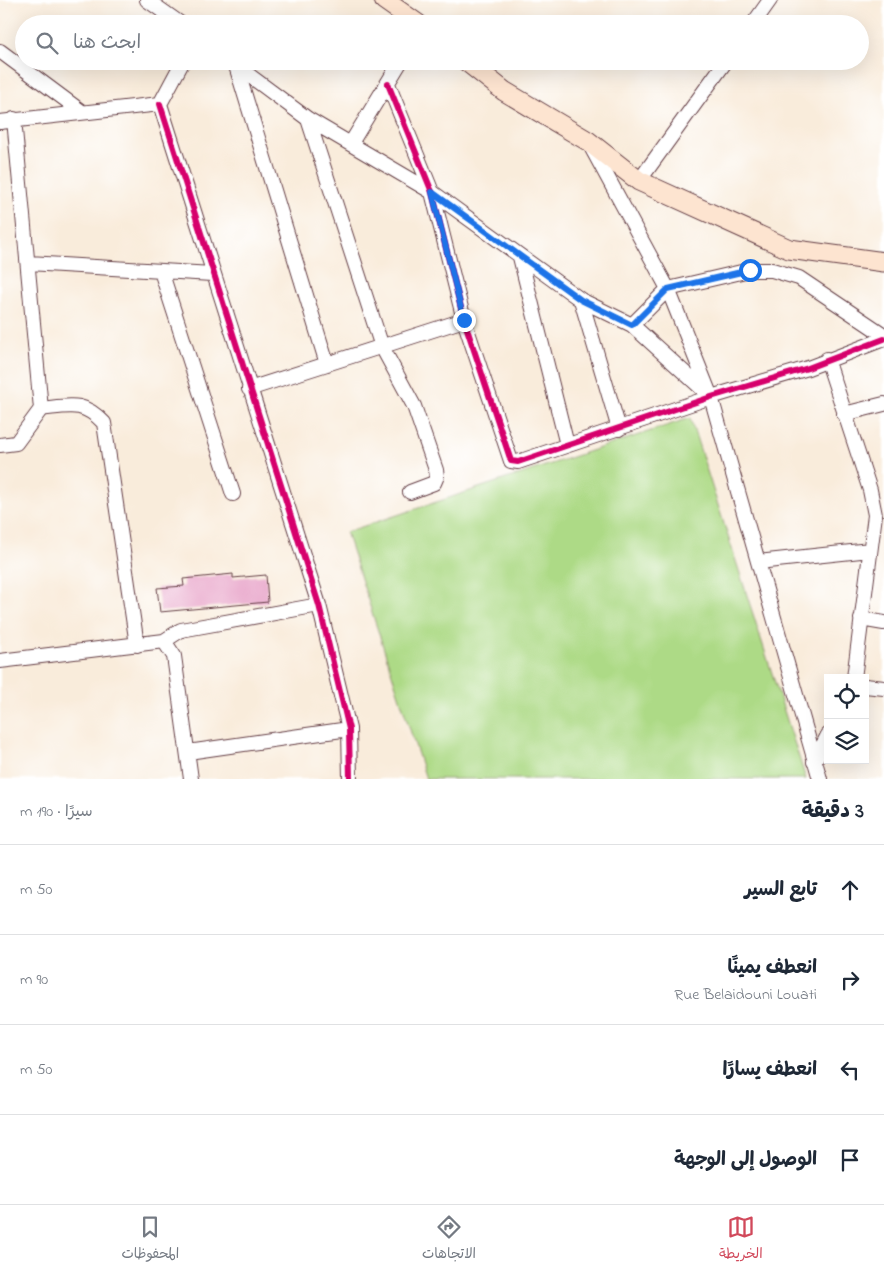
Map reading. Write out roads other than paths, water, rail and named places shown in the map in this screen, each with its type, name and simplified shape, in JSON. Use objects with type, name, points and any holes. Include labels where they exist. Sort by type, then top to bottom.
[{"type":"main road","points":[[384,0],[405,15]]},
{"type":"main road","points":[[477,70],[504,91],[588,141],[639,181],[789,249],[884,262]]},
{"type":"street","points":[[147,0],[168,15]]},
{"type":"street","points":[[759,15],[770,0]]},
{"type":"street","points":[[0,51],[15,62]]},
{"type":"street","points":[[26,70],[82,112]]},
{"type":"street","points":[[178,70],[160,104],[212,274],[319,605],[349,729],[350,779]]},
{"type":"street","points":[[235,70],[327,364]]},
{"type":"street","points":[[243,70],[308,118],[432,192],[520,258],[581,300],[632,325],[711,397]]},
{"type":"street","points":[[350,143],[395,70]]},
{"type":"street","points":[[639,181],[719,70]]},
{"type":"street","points":[[388,84],[432,192],[464,320],[510,461],[518,462],[711,397],[808,368],[827,359],[884,339]]},
{"type":"street","points":[[0,445],[16,443],[41,409],[29,263],[7,121],[160,104]]},
{"type":"street","points":[[308,118],[382,347],[414,406],[436,470],[437,476],[434,483],[410,492]]},
{"type":"street","points":[[588,141],[668,289],[711,397],[820,779]]},
{"type":"street","points":[[520,258],[566,445]]},
{"type":"street","points":[[29,263],[212,274]]},
{"type":"street","points":[[632,325],[668,289],[750,270],[772,270],[798,278],[884,335]]},
{"type":"street","points":[[161,271],[232,494]]},
{"type":"street","points":[[581,300],[620,429]]},
{"type":"street","points":[[249,389],[464,320]]},
{"type":"street","points":[[827,359],[879,515],[870,550],[854,674]]},
{"type":"street","points":[[844,414],[884,404]]},
{"type":"street","points":[[41,409],[78,405],[94,412],[104,423],[137,644]]},
{"type":"street","points":[[758,562],[870,550]]},
{"type":"street","points":[[0,661],[164,641],[181,630],[319,605]]},
{"type":"street","points":[[861,619],[884,622]]},
{"type":"street","points":[[164,641],[174,656],[191,779]]},
{"type":"street","points":[[869,686],[884,688]]},
{"type":"street","points":[[188,752],[349,729]]},
{"type":"street","points":[[814,762],[824,743]]}]
